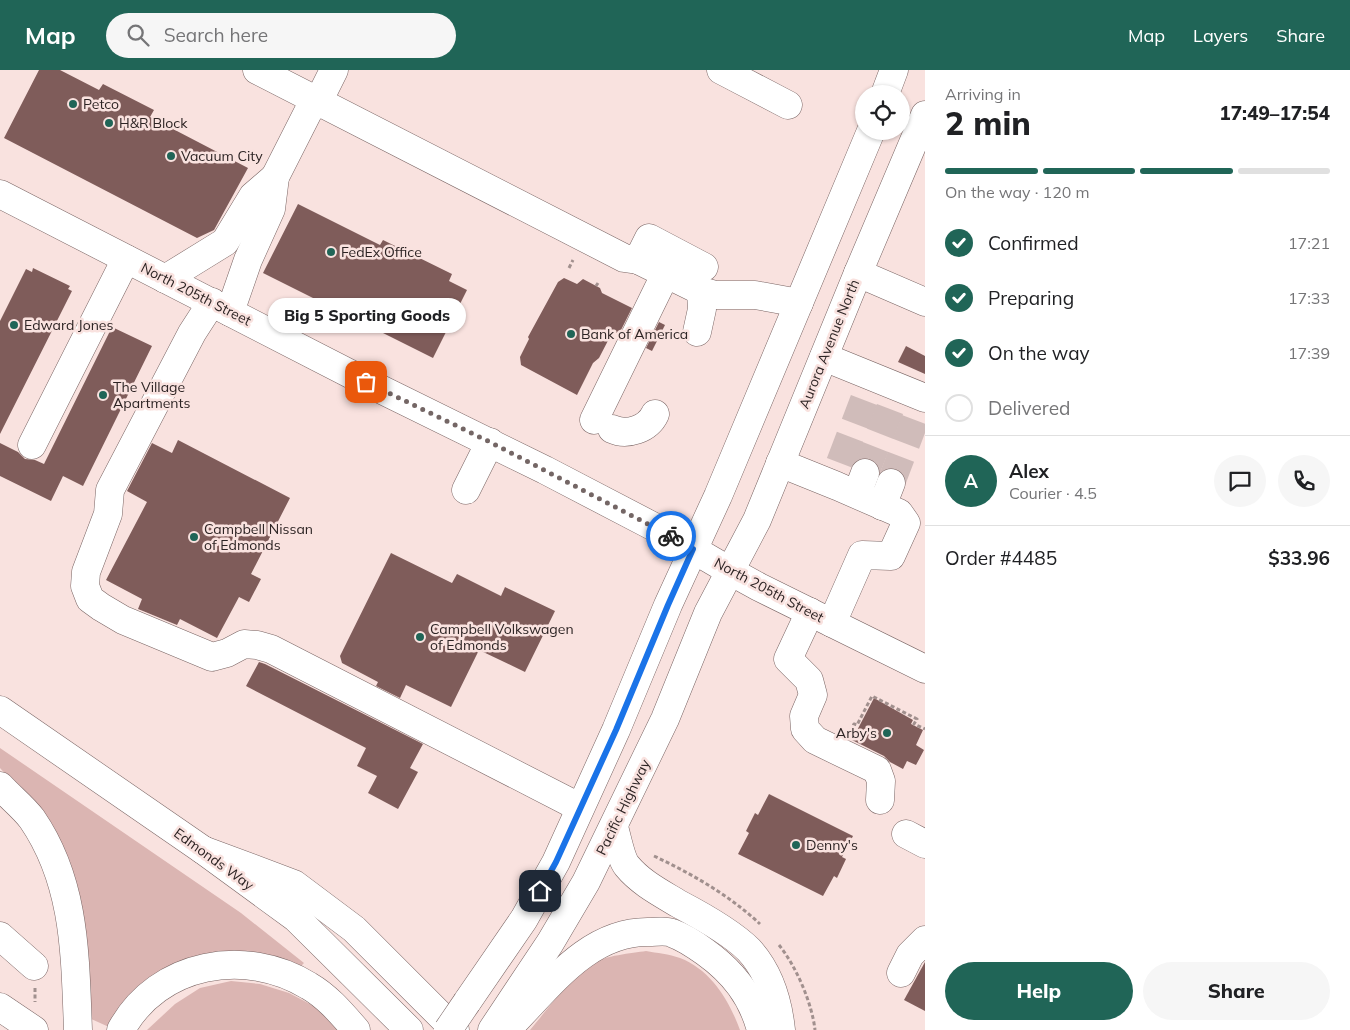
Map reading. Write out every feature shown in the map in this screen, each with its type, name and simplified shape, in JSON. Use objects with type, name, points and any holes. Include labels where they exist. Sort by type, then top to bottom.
[{"type":"main road","points":[[257,70],[624,258],[638,260],[666,273],[703,279]]},
{"type":"main road","points":[[334,70],[308,112],[275,177],[271,209],[248,260],[221,307],[192,333],[110,490],[108,514],[86,572],[85,586],[90,598],[100,608],[123,620],[212,657],[227,653],[244,644],[257,645],[271,650],[579,807]]},
{"type":"main road","points":[[721,70],[788,104]]},
{"type":"main road","points":[[888,85],[894,70]]},
{"type":"main road","name":"Aurora Avenue North","points":[[730,571],[757,520],[925,115]]},
{"type":"main road","points":[[448,1030],[524,919],[556,862],[579,807],[616,730],[668,605],[718,496],[867,140]]},
{"type":"main road","points":[[165,278],[225,242],[253,196],[275,177]]},
{"type":"main road","name":"North 205th Street","points":[[0,194],[366,382],[490,442],[693,549],[759,587],[925,668]]},
{"type":"main road","points":[[638,260],[649,238],[703,279],[715,295],[768,297],[799,303]]},
{"type":"main road","points":[[32,445],[126,259]]},
{"type":"main road","points":[[655,414],[642,428],[627,431],[615,431],[603,424],[666,273]]},
{"type":"main road","points":[[858,273],[925,302]]},
{"type":"main road","points":[[697,332],[702,309],[703,279]]},
{"type":"main road","points":[[824,357],[869,389],[911,403]]},
{"type":"main road","points":[[466,490],[490,442]]},
{"type":"main road","points":[[780,463],[836,473],[887,494],[906,523],[891,556],[862,555],[821,618],[788,659],[809,680],[813,695],[804,716],[805,729],[815,740],[877,770],[881,781],[880,800]]},
{"type":"main road","name":"Pacific Highway","points":[[492,1030],[550,943],[586,882],[665,719],[708,613],[730,571]]},
{"type":"main road","name":"Edmonds Way","points":[[0,710],[203,850],[296,918],[409,1030]]},
{"type":"main road","points":[[0,786],[31,818],[48,848],[64,887],[71,917],[75,950],[78,1030]]},
{"type":"main road","points":[[614,827],[626,865],[632,871],[651,888],[720,929],[749,950],[769,980],[779,1012],[782,1030]]},
{"type":"main road","points":[[203,850],[294,884],[354,929],[455,1030]]},
{"type":"main road","points":[[496,1030],[514,1022],[587,951],[615,936],[638,932],[670,932],[693,943],[718,961],[741,985],[757,1013],[761,1030]]},
{"type":"main road","points":[[0,936],[34,966]]},
{"type":"main road","points":[[902,973],[910,955],[925,940]]},
{"type":"main road","points":[[121,1030],[139,1004],[157,987],[181,974],[207,967],[230,965],[253,966],[294,978],[324,996],[356,1030]]},
{"type":"main road","points":[[0,1006],[34,1030]]},
{"type":"path","points":[[853,731],[851,730],[854,724],[857,725],[872,696],[917,719],[914,724],[925,729]]},
{"type":"path","points":[[34,966],[35,1003]]},
{"type":"shaded area","points":[[0,748],[241,913],[304,963],[299,968],[231,954],[109,1027],[89,1018],[86,957],[14,784],[0,768]]},
{"type":"shaded area","points":[[646,951],[680,958],[701,970],[718,987],[740,1030],[530,1030],[568,985],[593,963],[611,957]]},
{"type":"shaded area","points":[[231,981],[260,984],[289,993],[334,1019],[339,1030],[147,1030],[175,1004],[200,988]]},
{"type":"building","points":[[39,70],[60,70],[99,90],[103,84],[154,110],[150,117],[248,168],[214,230],[197,238],[4,138]]},
{"type":"building","points":[[298,204],[380,245],[383,240],[452,274],[449,281],[467,290],[433,358],[263,273]]},
{"type":"building","points":[[33,268],[70,286],[68,289],[72,291],[0,434],[0,321],[26,269],[32,272]]},
{"type":"building","name":"Bank of America","points":[[564,278],[577,284],[583,279],[600,288],[602,293],[632,308],[619,334],[613,331],[599,358],[593,363],[577,395],[521,365],[520,357],[529,339],[528,337],[558,282]]},
{"type":"building","points":[[659,322],[665,325],[652,351],[646,348]]},
{"type":"building","name":"The Village Apartments","points":[[112,327],[152,346],[83,486],[63,476],[51,501],[0,476],[0,443],[18,452],[25,459],[35,460],[44,464]]},
{"type":"building","points":[[906,346],[925,356],[925,374],[898,362]]},
{"type":"building","points":[[178,440],[290,498],[251,574],[261,579],[249,602],[239,597],[217,638],[180,619],[177,625],[138,609],[142,599],[106,580],[147,502],[127,491],[152,443],[172,453]]},
{"type":"building","points":[[391,553],[452,583],[457,574],[501,596],[505,587],[555,611],[525,672],[479,650],[451,707],[406,685],[400,698],[376,686],[378,682],[342,663],[340,656]]},
{"type":"building","points":[[259,662],[423,744],[410,768],[418,772],[398,809],[368,793],[377,776],[357,766],[366,748],[246,686]]},
{"type":"building","name":"Arby's","points":[[874,698],[913,720],[911,724],[923,730],[916,745],[924,750],[916,765],[907,761],[903,769],[890,762],[884,756],[852,740]]},
{"type":"building","name":"Denny's","points":[[769,794],[853,836],[842,857],[846,859],[837,878],[834,876],[823,896],[738,854],[749,833],[746,831],[755,813],[758,815]]},
{"type":"building","points":[[925,962],[925,1011],[904,1000]]},
{"type":"tunnel","points":[[840,463],[864,400]]},
{"type":"tunnel","points":[[865,473],[890,409]]},
{"type":"tunnel","points":[[891,483],[915,420]]},
{"type":"way so far","points":[[366,382],[490,442],[671,536]]},
{"type":"place","name":"Petco","points":[[73,104]]},
{"type":"place","name":"H&R Block","points":[[109,123]]},
{"type":"place","name":"Vacuum City","points":[[171,156]]},
{"type":"place","name":"FedEx Office","points":[[331,252]]},
{"type":"place","name":"Edward Jones","points":[[14,325]]},
{"type":"place","name":"Bank of America","points":[[571,334]]},
{"type":"place","name":"Big 5 Sporting Goods","points":[[366,382]]},
{"type":"place","name":"The Village Apartments","points":[[103,395]]},
{"type":"place","name":"Campbell Nissan of Edmonds","points":[[194,537]]},
{"type":"place","name":"Campbell Volkswagen of Edmonds","points":[[420,637]]},
{"type":"place","name":"Arby's","points":[[887,733]]},
{"type":"place","name":"Denny's","points":[[796,845]]},
{"type":"route","points":[[540,891],[556,862],[579,807],[616,730],[693,549],[671,536]]}]
